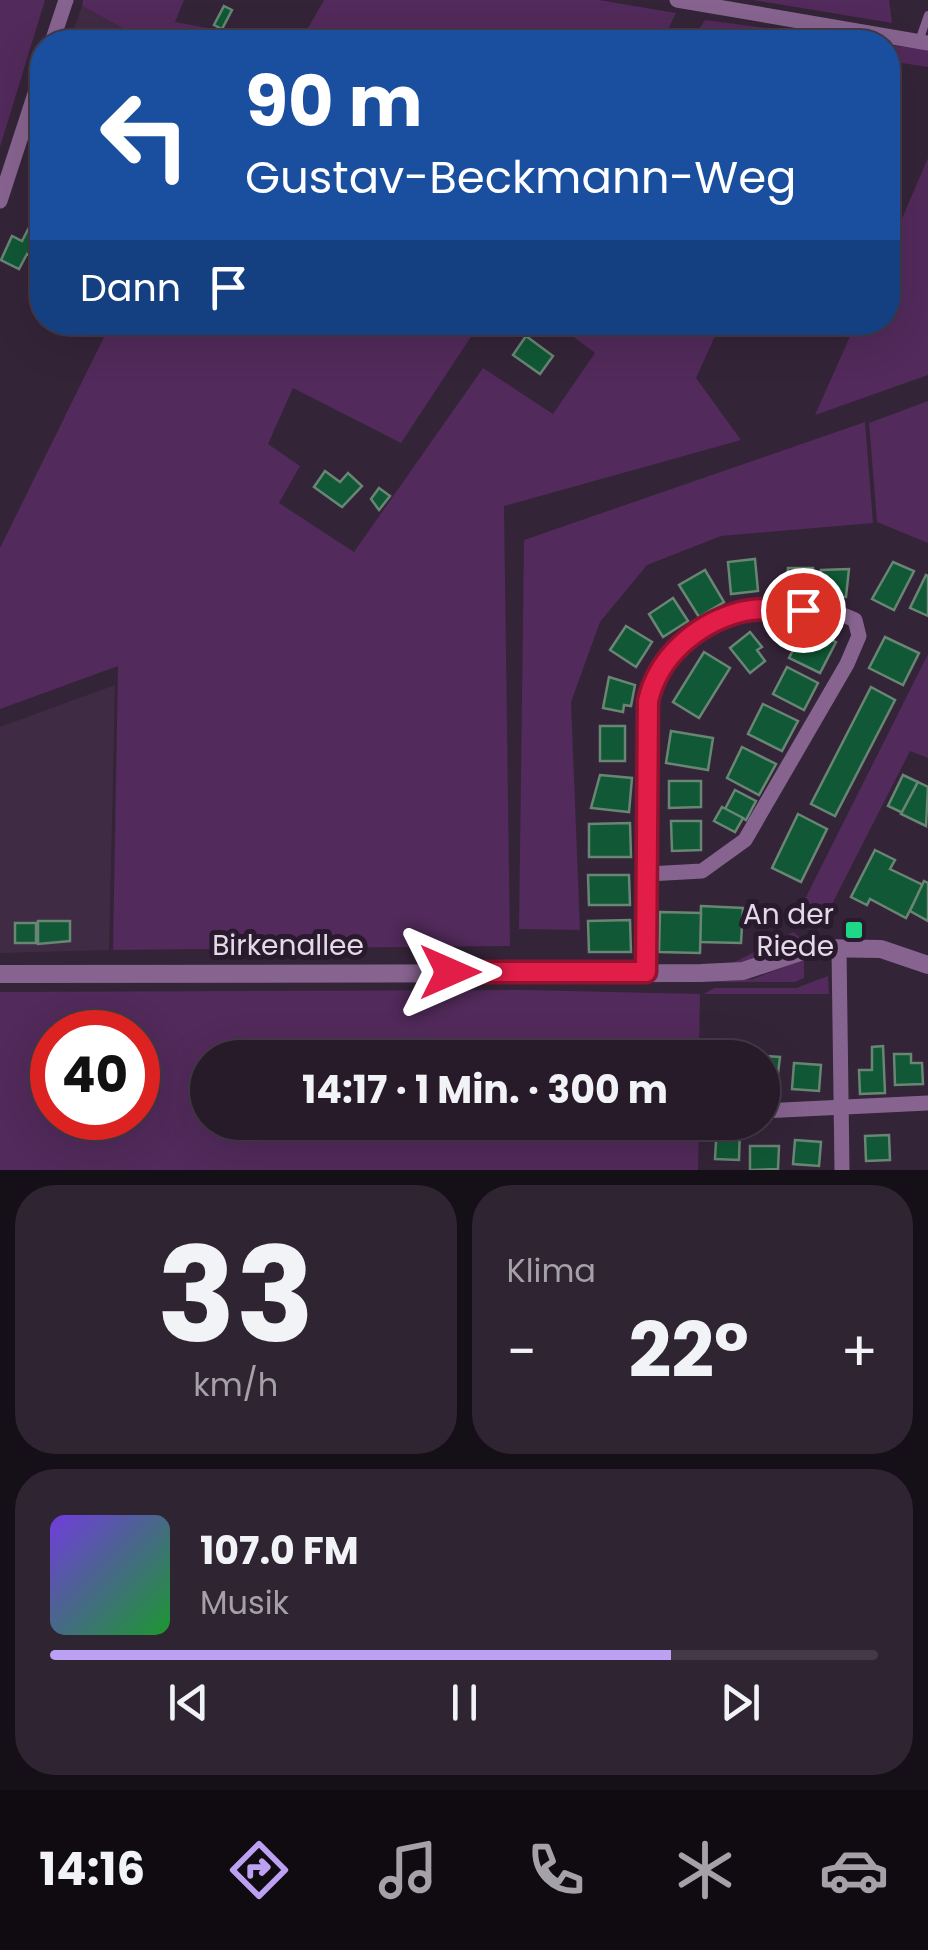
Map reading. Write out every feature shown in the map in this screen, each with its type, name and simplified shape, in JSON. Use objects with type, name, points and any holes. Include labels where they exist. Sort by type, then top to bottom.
[{"type":"street","points":[[56,30],[66,0]]},
{"type":"street","points":[[677,0],[853,30]]},
{"type":"street","points":[[0,201],[6,163],[30,102]]},
{"type":"street","points":[[646,972],[648,701],[653,676],[671,653],[705,626],[742,611],[834,609],[855,620],[860,636],[848,664],[746,840],[702,872],[648,874]]},
{"type":"street","points":[[839,948],[842,1170]]},
{"type":"street","name":"Birkenallee","points":[[0,974],[743,972],[800,951],[839,948],[880,949],[928,965]]},
{"type":"street","points":[[780,1109],[928,1103]]},
{"type":"lane","points":[[924,42],[928,15]]},
{"type":"shaded area","points":[[0,0],[45,0],[36,30],[30,30],[30,49],[0,147]]},
{"type":"shaded area","points":[[83,0],[184,0],[175,22],[219,30],[126,30],[82,6]]},
{"type":"shaded area","points":[[324,0],[599,0],[676,13],[668,30],[307,30]]},
{"type":"shaded area","points":[[753,0],[889,0],[892,23]]},
{"type":"shaded area","points":[[82,6],[126,30],[73,30]]},
{"type":"shaded area","points":[[705,20],[780,30],[698,30]]},
{"type":"shaded area","points":[[900,46],[928,50],[928,67],[900,63]]},
{"type":"shaded area","points":[[928,158],[928,375],[815,415],[851,335],[900,335],[900,223]]},
{"type":"shaded area","points":[[105,335],[472,335],[401,443],[293,388],[268,444],[300,466],[279,503],[354,552],[483,368],[553,414],[595,353],[571,335],[716,335],[696,378],[741,440],[504,506],[510,946],[113,950],[118,666],[0,709],[0,548]]},
{"type":"shaded area","points":[[928,401],[928,543],[877,522],[869,423]]},
{"type":"shaded area","points":[[865,422],[873,523],[721,536],[647,565],[600,622],[571,702],[580,930],[519,929],[524,540]]},
{"type":"shaded area","points":[[928,654],[928,758],[910,751],[830,908],[828,921],[794,921]]},
{"type":"shaded area","points":[[115,685],[109,950],[0,953],[0,727]]},
{"type":"shaded area","points":[[793,932],[802,939],[755,960],[729,965]]},
{"type":"shaded area","points":[[804,959],[804,978],[795,982],[707,982],[753,979]]},
{"type":"shaded area","points":[[828,976],[829,994],[704,994],[714,988],[796,988]]},
{"type":"shaded area","points":[[526,990],[700,994],[699,1040],[190,1040],[190,1140],[699,1140],[698,1170],[0,1170],[0,992]]},
{"type":"building","points":[[224,6],[232,10],[222,29],[214,25]]},
{"type":"building","points":[[30,226],[30,256],[27,254],[19,269],[1,260],[12,236],[22,241]]},
{"type":"building","points":[[526,336],[553,356],[540,374],[513,355]]},
{"type":"building","points":[[325,471],[340,482],[348,473],[362,486],[342,507],[314,487]]},
{"type":"building","points":[[379,488],[390,496],[379,510],[371,499]]},
{"type":"building","points":[[755,559],[758,591],[731,594],[728,562]]},
{"type":"building","points":[[893,562],[914,571],[894,610],[872,599]]},
{"type":"building","points":[[788,568],[813,568],[813,601],[780,601],[780,581],[787,581]]},
{"type":"building","points":[[849,569],[846,597],[820,595],[821,570]]},
{"type":"building","points":[[705,570],[724,602],[699,617],[679,585]]},
{"type":"building","points":[[928,576],[928,616],[910,608]]},
{"type":"building","points":[[673,598],[688,621],[663,637],[649,614]]},
{"type":"building","points":[[626,626],[652,642],[636,667],[610,650]]},
{"type":"building","points":[[805,627],[836,642],[820,673],[789,658]]},
{"type":"building","points":[[750,632],[762,647],[757,650],[765,661],[750,673],[730,648]]},
{"type":"building","points":[[885,637],[919,653],[903,685],[869,668]]},
{"type":"building","points":[[704,652],[730,668],[699,718],[673,702]]},
{"type":"building","points":[[787,667],[818,683],[804,710],[773,694]]},
{"type":"building","points":[[609,677],[635,685],[631,706],[624,705],[623,712],[603,708]]},
{"type":"building","points":[[871,687],[895,700],[835,816],[811,804]]},
{"type":"building","points":[[763,704],[798,721],[782,751],[748,734]]},
{"type":"building","points":[[600,726],[625,726],[625,761],[600,761]]},
{"type":"building","points":[[671,731],[713,738],[708,770],[666,763]]},
{"type":"building","points":[[742,747],[776,764],[759,795],[727,778]]},
{"type":"building","points":[[600,775],[632,778],[629,812],[591,808]]},
{"type":"building","points":[[903,775],[918,782],[903,813],[888,806]]},
{"type":"building","points":[[669,781],[701,781],[701,807],[669,808]]},
{"type":"building","points":[[918,782],[928,787],[926,826],[901,814]]},
{"type":"building","points":[[735,790],[756,801],[746,820],[725,809]]},
{"type":"building","points":[[722,807],[743,818],[735,832],[714,821]]},
{"type":"building","points":[[798,814],[827,829],[801,882],[772,868]]},
{"type":"building","points":[[671,821],[701,821],[701,850],[672,851]]},
{"type":"building","points":[[630,823],[631,857],[589,857],[589,824]]},
{"type":"building","points":[[875,850],[895,860],[890,869],[923,885],[906,918],[870,899],[867,905],[851,897]]},
{"type":"building","points":[[588,875],[629,875],[630,905],[589,905]]},
{"type":"building","points":[[924,881],[928,883],[928,921],[910,911]]},
{"type":"building","points":[[701,906],[743,908],[741,943],[700,942]]},
{"type":"building","points":[[660,912],[701,913],[700,953],[659,952]]},
{"type":"building","points":[[630,920],[631,952],[589,952],[588,921]]},
{"type":"building","points":[[38,921],[70,921],[70,941],[38,944]]},
{"type":"building","points":[[15,923],[36,923],[36,943],[15,943]]},
{"type":"building","points":[[883,1046],[885,1093],[860,1094],[859,1070],[872,1070],[872,1047]]},
{"type":"building","points":[[894,1054],[911,1054],[911,1063],[922,1063],[923,1084],[895,1085]]},
{"type":"building","points":[[794,1063],[821,1065],[819,1091],[792,1089]]},
{"type":"building","points":[[889,1135],[890,1160],[866,1161],[865,1136]]},
{"type":"building","points":[[716,1140],[740,1140],[739,1160],[715,1159]]},
{"type":"building","points":[[795,1140],[821,1142],[819,1166],[793,1164]]},
{"type":"building","points":[[750,1146],[779,1146],[778,1169],[750,1170]]},
{"type":"place","name":"An der Riede","points":[[854,930]]},
{"type":"route","points":[[450,972],[646,972],[648,701],[653,676],[671,653],[705,626],[742,611],[803,610]]}]
